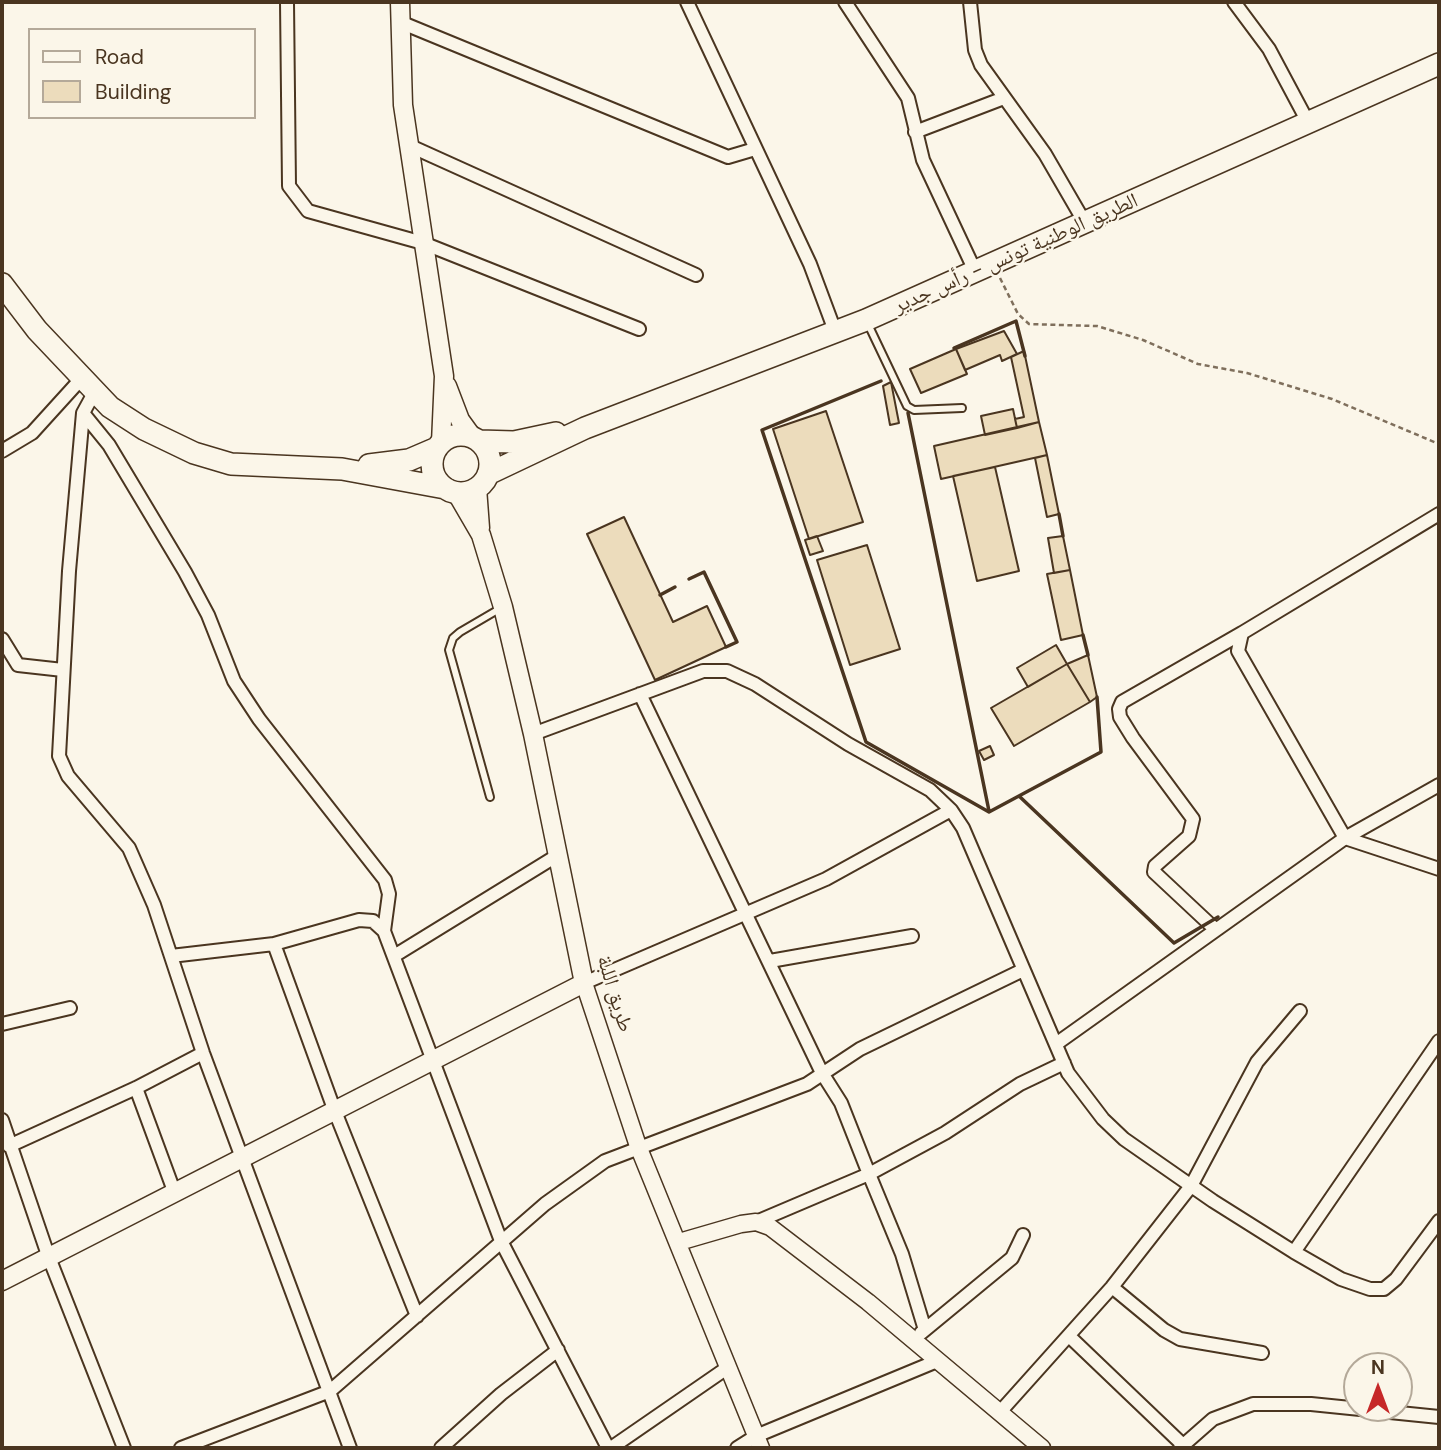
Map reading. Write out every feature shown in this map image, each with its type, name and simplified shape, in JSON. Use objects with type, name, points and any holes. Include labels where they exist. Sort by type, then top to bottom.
[{"type":"main road","points":[[400,2],[408,145],[444,376],[460,419],[488,453],[467,485]]},
{"type":"main road","name":"الطريق الوطنية تونس - رأس جدير","points":[[467,485],[585,428],[866,320],[1439,64]]},
{"type":"main road","points":[[2,284],[87,386],[144,429],[194,453],[231,464],[342,468],[467,485]]},
{"type":"main road","points":[[444,376],[439,445],[433,456],[434,474],[467,485]]},
{"type":"main road","name":"الطريق الوطنية تونس - رأس جدير","points":[[476,439],[514,442],[585,428]]},
{"type":"main road","points":[[342,468],[409,460],[456,435],[476,439]]},
{"type":"main road","name":"طريق اللبة","points":[[467,485],[503,607],[533,734],[584,982]]},
{"type":"main road","points":[[2,1281],[48,1255],[584,982]]},
{"type":"street","points":[[287,2],[289,186],[296,200],[307,211],[423,243],[639,329]]},
{"type":"street","points":[[687,2],[810,264],[835,331]]},
{"type":"street","points":[[845,2],[901,86],[911,109],[923,160],[984,267]]},
{"type":"street","points":[[970,2],[975,50],[981,65],[1045,153],[1085,223]]},
{"type":"street","points":[[1234,2],[1269,49],[1309,124]]},
{"type":"street","points":[[400,22],[728,157],[755,149]]},
{"type":"street","points":[[915,132],[1004,98]]},
{"type":"street","points":[[408,145],[696,275]]},
{"type":"street","points":[[87,386],[58,742],[62,765],[129,848],[154,905],[240,1157],[350,1448]]},
{"type":"street","points":[[2,451],[32,433],[87,386]]},
{"type":"street","points":[[83,413],[110,445],[185,572],[208,615],[234,681],[259,719],[385,880],[389,894],[384,931]]},
{"type":"street","points":[[1216,930],[1154,872],[1155,866],[1189,836],[1193,819],[1120,717],[1122,702],[1439,514]]},
{"type":"street","points":[[1242,632],[1238,651],[1246,669],[1345,838],[1439,869]]},
{"type":"street","points":[[2,639],[18,665],[63,670]]},
{"type":"street","points":[[533,734],[703,671],[727,671],[755,684],[848,744],[930,790],[951,810],[963,828],[1064,1063],[1083,1096],[1124,1139],[1294,1252],[1341,1279],[1370,1289],[1384,1289],[1396,1279],[1439,1221]]},
{"type":"street","points":[[640,694],[822,1073],[841,1102],[902,1254],[919,1335]]},
{"type":"street","points":[[1056,1044],[1345,838],[1439,785]]},
{"type":"street","points":[[584,982],[826,879],[951,810]]},
{"type":"street","points":[[394,956],[558,855]]},
{"type":"street","points":[[172,957],[274,944],[359,920],[373,921],[384,931],[501,1241],[609,1448],[727,1368]]},
{"type":"street","points":[[770,961],[912,936]]},
{"type":"street","points":[[274,944],[334,1109],[417,1316]]},
{"type":"street","points":[[181,1448],[330,1391],[501,1241],[576,1181],[606,1161],[638,1146],[807,1084],[890,1034],[1023,970]]},
{"type":"street","name":"طريق اللبة","points":[[584,982],[638,1146],[759,1442]]},
{"type":"street","points":[[2,1024],[70,1008]]},
{"type":"street","points":[[1000,1412],[1070,1337],[1191,1186],[1257,1062],[1300,1011]]},
{"type":"street","points":[[1294,1252],[1439,1041]]},
{"type":"street","points":[[9,1146],[136,1088],[203,1053]]},
{"type":"street","points":[[679,1242],[741,1224],[756,1223],[869,1174],[945,1133],[1020,1084],[1064,1063]]},
{"type":"street","points":[[136,1088],[174,1192]]},
{"type":"street","points":[[2,1120],[48,1255],[124,1448]]},
{"type":"street","points":[[756,1223],[770,1227],[919,1335],[937,1361],[1042,1448]]},
{"type":"street","points":[[919,1335],[1012,1258],[1023,1235]]},
{"type":"street","points":[[1112,1287],[1164,1330],[1180,1339],[1262,1353]]},
{"type":"street","points":[[1070,1337],[1182,1446],[1213,1419],[1253,1404],[1311,1404],[1439,1417]]},
{"type":"street","points":[[440,1448],[501,1394],[558,1350]]},
{"type":"street","points":[[737,1448],[759,1442],[937,1361]]},
{"type":"lane","points":[[866,320],[907,406],[914,410],[962,408]]},
{"type":"lane","points":[[490,797],[449,650],[453,638],[460,632],[503,607]]},
{"type":"path","points":[[984,267],[1028,324],[1097,326],[1143,340],[1198,364],[1247,373],[1332,399],[1439,444]]},
{"type":"building","points":[[1004,331],[1017,354],[1002,361],[1000,355],[965,370],[956,349]]},
{"type":"building","points":[[956,349],[967,374],[921,393],[910,369]]},
{"type":"building","points":[[1024,351],[1039,422],[1017,428],[1015,419],[1024,417],[1011,357]]},
{"type":"building","points":[[891,382],[899,423],[890,425],[883,386]]},
{"type":"building","points":[[1013,409],[1017,428],[985,435],[981,416]]},
{"type":"building","points":[[826,411],[863,522],[809,539],[773,429]]},
{"type":"building","points":[[1039,422],[1047,455],[941,479],[934,446]]},
{"type":"building","points":[[1047,455],[1059,514],[1047,517],[1035,458]]},
{"type":"building","points":[[995,467],[1019,571],[977,581],[953,476]]},
{"type":"building","points":[[624,517],[673,622],[707,606],[726,647],[655,680],[587,534]]},
{"type":"building","points":[[817,536],[823,551],[810,555],[805,540]]},
{"type":"building","points":[[1063,536],[1070,570],[1054,573],[1048,538]]},
{"type":"building","points":[[867,545],[900,649],[850,665],[817,560]]},
{"type":"building","points":[[1070,570],[1083,635],[1061,640],[1047,574]]},
{"type":"building","points":[[1056,645],[1067,664],[1028,687],[1017,668]]},
{"type":"building","points":[[1088,655],[1097,697],[1090,702],[1067,664]]},
{"type":"building","points":[[1067,664],[1090,702],[1014,746],[991,708]]},
{"type":"building","points":[[990,746],[994,755],[984,760],[979,751]]},
{"type":"wall","points":[[954,348],[1016,321],[1025,356]]},
{"type":"wall","points":[[881,381],[762,430],[866,742],[989,812],[1101,752],[1097,697]]},
{"type":"wall","points":[[908,413],[989,811]]},
{"type":"wall","points":[[1059,514],[1063,536]]},
{"type":"wall","points":[[689,579],[704,572],[737,642],[726,647]]},
{"type":"wall","points":[[660,595],[675,587]]},
{"type":"wall","points":[[1083,635],[1088,655]]},
{"type":"wall","points":[[1019,796],[1174,943],[1218,917]]}]
